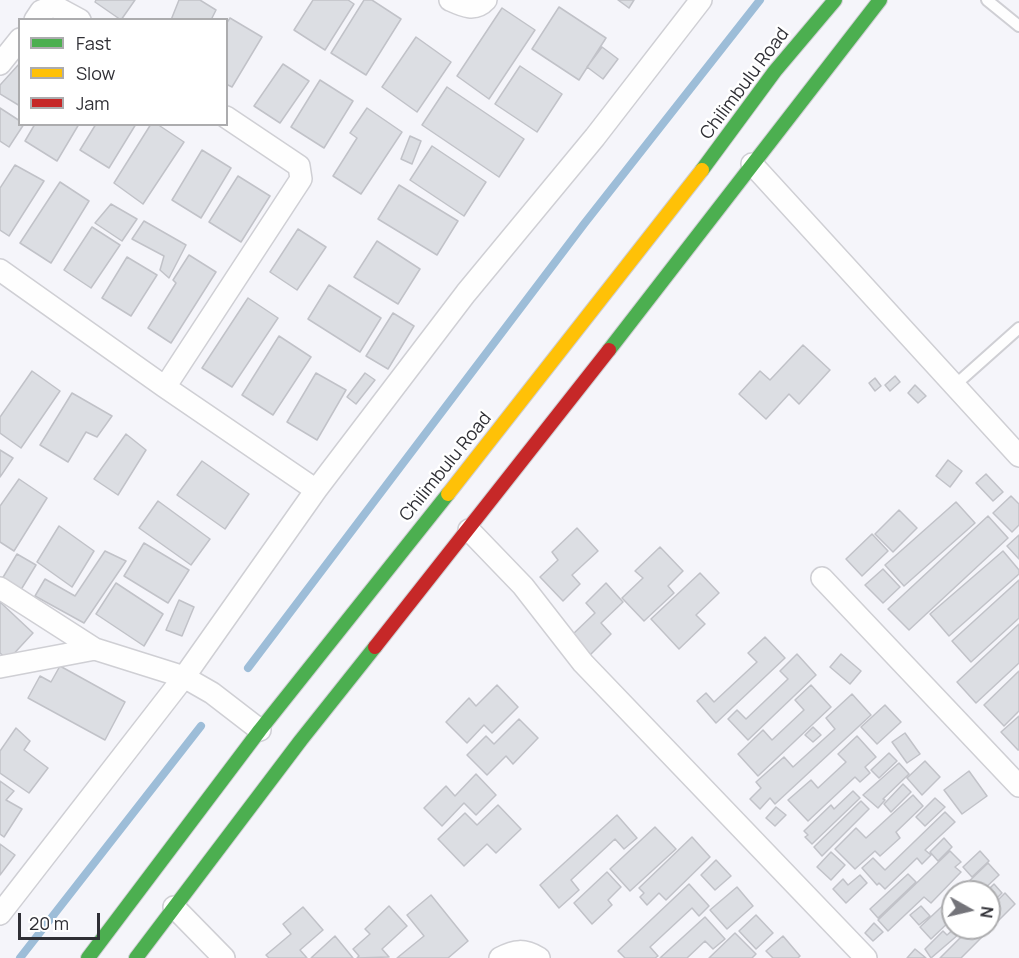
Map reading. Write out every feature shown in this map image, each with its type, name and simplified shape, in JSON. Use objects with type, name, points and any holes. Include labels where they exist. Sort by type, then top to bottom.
[{"type":"main road","name":"Chilimbulu Road","points":[[88,958],[260,730],[567,344],[716,152],[775,71],[835,0]]},
{"type":"main road","points":[[136,958],[301,740],[469,530],[880,0]]},
{"type":"street","points":[[450,0],[467,8],[480,6],[486,0]]},
{"type":"street","points":[[0,914],[184,677],[316,490],[466,293],[595,137],[700,0]]},
{"type":"street","points":[[36,18],[41,11],[54,6],[76,18]]},
{"type":"street","points":[[0,64],[18,42]]},
{"type":"street","points":[[165,387],[301,179],[299,166],[228,118]]},
{"type":"street","points":[[752,164],[1019,456]]},
{"type":"street","points":[[0,270],[316,490]]},
{"type":"street","points":[[469,530],[523,586],[583,663],[866,958]]},
{"type":"street","points":[[822,578],[1019,786]]},
{"type":"street","points":[[0,588],[95,649],[184,677],[212,693],[260,730]]},
{"type":"street","points":[[0,667],[95,649]]},
{"type":"street","points":[[174,907],[224,958]]},
{"type":"street","points":[[500,958],[514,950],[529,952],[539,958]]},
{"type":"lane","points":[[987,0],[1019,26]]},
{"type":"lane","points":[[954,386],[1019,328]]},
{"type":"building","points":[[96,0],[135,0],[122,18],[118,18],[95,2]]},
{"type":"building","points":[[179,0],[200,0],[216,10],[212,18],[172,18]]},
{"type":"building","points":[[313,0],[348,0],[354,4],[325,50],[294,30]]},
{"type":"building","points":[[364,0],[372,0],[401,19],[366,75],[331,53]]},
{"type":"building","points":[[618,0],[634,0],[629,8]]},
{"type":"building","points":[[559,7],[606,38],[579,80],[532,49]]},
{"type":"building","points":[[502,8],[535,30],[489,99],[457,76]]},
{"type":"building","points":[[230,18],[262,37],[232,87],[228,85],[228,21]]},
{"type":"building","points":[[416,37],[451,62],[417,112],[382,87]]},
{"type":"building","points":[[602,47],[618,59],[603,79],[587,67]]},
{"type":"building","points":[[283,64],[309,81],[280,123],[254,106]]},
{"type":"building","points":[[18,65],[18,105],[0,94],[0,85]]},
{"type":"building","points":[[520,66],[562,94],[537,132],[495,104]]},
{"type":"building","points":[[320,80],[353,101],[324,148],[291,127]]},
{"type":"building","points":[[447,87],[524,139],[499,177],[422,125]]},
{"type":"building","points":[[0,108],[18,120],[18,126],[23,126],[9,147],[0,141]]},
{"type":"building","points":[[367,108],[402,132],[361,194],[333,176],[357,138],[350,133]]},
{"type":"building","points":[[34,126],[78,126],[57,161],[25,141]]},
{"type":"building","points":[[95,126],[135,126],[109,168],[80,150]]},
{"type":"building","points":[[150,126],[160,126],[184,142],[143,204],[114,183]]},
{"type":"building","points":[[410,136],[421,141],[412,164],[401,159]]},
{"type":"building","points":[[432,146],[486,182],[464,216],[410,180]]},
{"type":"building","points":[[202,150],[231,168],[201,218],[172,200]]},
{"type":"building","points":[[15,165],[44,181],[9,236],[0,230],[0,188]]},
{"type":"building","points":[[238,176],[270,196],[241,242],[209,222]]},
{"type":"building","points":[[60,182],[89,201],[51,263],[20,243]]},
{"type":"building","points":[[399,185],[458,221],[437,255],[378,219]]},
{"type":"building","points":[[111,204],[137,219],[122,241],[95,223]]},
{"type":"building","points":[[144,221],[186,245],[169,278],[160,270],[164,256],[132,239]]},
{"type":"building","points":[[92,227],[120,245],[91,288],[64,270]]},
{"type":"building","points":[[298,229],[326,247],[297,290],[270,272]]},
{"type":"building","points":[[377,241],[420,269],[398,304],[354,277]]},
{"type":"building","points":[[189,255],[216,272],[171,343],[148,328],[176,283],[173,280]]},
{"type":"building","points":[[127,257],[157,275],[131,316],[102,298]]},
{"type":"building","points":[[329,285],[381,318],[360,352],[308,319]]},
{"type":"building","points":[[248,298],[278,318],[232,387],[202,368]]},
{"type":"building","points":[[393,313],[414,326],[388,369],[366,356]]},
{"type":"building","points":[[279,336],[311,357],[273,415],[242,395]]},
{"type":"building","points":[[803,345],[830,370],[799,404],[789,394],[766,419],[739,394],[760,371],[770,380]]},
{"type":"building","points":[[32,371],[60,391],[21,448],[0,433],[0,417]]},
{"type":"building","points":[[316,373],[346,390],[317,440],[287,422]]},
{"type":"building","points":[[365,373],[375,380],[356,404],[347,397]]},
{"type":"building","points":[[895,376],[900,382],[890,391],[885,385]]},
{"type":"building","points":[[875,378],[881,386],[875,391],[869,383]]},
{"type":"building","points":[[915,385],[926,396],[918,403],[908,393]]},
{"type":"building","points":[[72,393],[112,416],[97,437],[86,432],[68,462],[40,445]]},
{"type":"building","points":[[126,434],[146,450],[118,495],[94,479]]},
{"type":"building","points":[[0,450],[13,458],[0,477]]},
{"type":"building","points":[[948,460],[962,471],[950,487],[936,476]]},
{"type":"building","points":[[202,461],[249,494],[225,529],[177,495]]},
{"type":"building","points":[[986,474],[1003,492],[993,501],[976,483]]},
{"type":"building","points":[[19,479],[47,498],[14,551],[0,542],[0,506]]},
{"type":"building","points":[[1011,496],[1019,504],[1019,525],[1012,532],[993,513]]},
{"type":"building","points":[[158,501],[210,539],[191,565],[139,528]]},
{"type":"building","points":[[956,502],[975,523],[904,586],[885,565]]},
{"type":"building","points":[[899,510],[917,528],[893,552],[875,534]]},
{"type":"building","points":[[988,516],[1008,538],[909,630],[888,609]]},
{"type":"building","points":[[59,526],[94,551],[72,587],[37,562]]},
{"type":"building","points":[[577,528],[598,551],[572,575],[580,584],[563,601],[540,577],[558,560],[552,552]]},
{"type":"building","points":[[872,534],[888,551],[862,576],[846,559]]},
{"type":"building","points":[[1019,535],[1019,559],[1007,546]]},
{"type":"building","points":[[144,543],[189,570],[168,603],[124,576]]},
{"type":"building","points":[[660,547],[683,571],[668,586],[674,593],[644,621],[622,598],[643,578],[635,571]]},
{"type":"building","points":[[105,551],[126,561],[84,623],[35,596],[45,579],[75,596]]},
{"type":"building","points":[[1003,551],[1019,570],[1019,574],[949,636],[930,614]]},
{"type":"building","points":[[17,554],[36,565],[19,593],[2,579]]},
{"type":"building","points":[[883,569],[900,587],[883,603],[865,585]]},
{"type":"building","points":[[700,573],[719,593],[696,615],[705,624],[679,649],[651,619]]},
{"type":"building","points":[[1019,580],[1019,618],[971,662],[952,641]]},
{"type":"building","points":[[116,583],[163,614],[144,646],[96,614]]},
{"type":"building","points":[[606,583],[623,602],[601,623],[611,634],[590,655],[572,635],[595,613],[586,603]]},
{"type":"building","points":[[179,600],[194,607],[182,636],[166,630]]},
{"type":"building","points":[[0,602],[33,633],[8,660],[0,653]]},
{"type":"building","points":[[1019,624],[1019,663],[976,703],[957,682]]},
{"type":"building","points":[[765,637],[785,658],[716,723],[697,701],[706,693],[714,702],[757,662],[748,653]]},
{"type":"building","points":[[797,654],[816,675],[748,740],[728,719],[737,710],[746,719],[788,679],[780,671]]},
{"type":"building","points":[[841,654],[861,671],[850,684],[830,667]]},
{"type":"building","points":[[60,666],[125,702],[105,740],[28,698],[40,676],[51,682]]},
{"type":"building","points":[[1019,671],[1019,711],[1004,726],[984,705]]},
{"type":"building","points":[[497,685],[518,707],[492,733],[484,725],[467,743],[446,722],[469,698],[476,706]]},
{"type":"building","points":[[811,685],[831,707],[758,776],[738,754],[763,730],[772,740],[804,710],[795,700]]},
{"type":"building","points":[[852,694],[871,715],[775,804],[770,798],[760,809],[750,799],[761,788],[756,782],[784,757],[793,767],[835,729],[826,718]]},
{"type":"building","points":[[885,705],[901,722],[877,744],[861,727]]},
{"type":"building","points":[[1019,716],[1019,750],[1018,750],[1001,732]]},
{"type":"building","points":[[519,719],[538,738],[513,764],[506,756],[487,775],[467,755],[486,736],[494,744]]},
{"type":"building","points":[[813,727],[821,735],[813,742],[805,735]]},
{"type":"building","points":[[16,728],[30,741],[24,750],[48,768],[29,793],[0,773],[0,751]]},
{"type":"building","points":[[905,733],[920,754],[907,763],[892,742]]},
{"type":"building","points":[[857,736],[876,757],[865,767],[870,773],[860,782],[855,777],[808,821],[788,800],[811,780],[818,788],[846,762],[838,754]]},
{"type":"building","points":[[889,753],[897,761],[879,778],[871,770]]},
{"type":"building","points":[[925,761],[940,777],[922,795],[907,778]]},
{"type":"building","points":[[899,763],[909,774],[883,799],[885,800],[878,808],[863,795]]},
{"type":"building","points":[[969,771],[987,796],[962,814],[944,790]]},
{"type":"building","points":[[476,774],[496,795],[476,815],[464,803],[442,826],[424,808],[446,786],[455,796]]},
{"type":"building","points":[[0,781],[14,791],[6,800],[22,809],[4,837],[0,834]]},
{"type":"building","points":[[903,784],[911,792],[891,812],[884,804]]},
{"type":"building","points":[[853,791],[860,798],[812,844],[805,837],[808,835],[804,831],[831,805],[834,809]]},
{"type":"building","points":[[913,795],[923,806],[896,832],[900,838],[880,856],[875,851],[855,869],[835,849],[856,828],[866,838]]},
{"type":"building","points":[[935,798],[945,807],[925,826],[916,817]]},
{"type":"building","points":[[861,801],[869,809],[822,856],[814,847]]},
{"type":"building","points":[[498,805],[521,829],[496,853],[487,844],[464,866],[438,839],[465,813],[477,825]]},
{"type":"building","points":[[776,807],[786,815],[775,826],[766,818]]},
{"type":"building","points":[[945,812],[955,822],[925,850],[931,855],[922,864],[917,858],[885,889],[879,883],[877,885],[862,868],[873,858],[885,870]]},
{"type":"building","points":[[617,815],[637,838],[624,849],[615,839],[571,880],[579,890],[559,908],[540,885]]},
{"type":"building","points":[[655,827],[676,849],[630,891],[610,869]]},
{"type":"building","points":[[692,837],[710,857],[666,900],[659,893],[647,905],[640,897],[644,893],[639,888]]},
{"type":"building","points":[[944,838],[952,847],[938,861],[930,852]]},
{"type":"building","points":[[0,844],[15,855],[0,875]]},
{"type":"building","points":[[950,851],[961,862],[955,867],[961,872],[953,880],[941,880],[941,893],[931,903],[924,897],[888,931],[878,920]]},
{"type":"building","points":[[980,851],[989,861],[972,877],[963,867]]},
{"type":"building","points":[[831,852],[845,865],[831,880],[817,867]]},
{"type":"building","points":[[716,860],[731,876],[715,890],[701,875]]},
{"type":"building","points":[[988,863],[999,875],[994,880],[970,880]]},
{"type":"building","points":[[607,872],[621,887],[608,900],[612,905],[592,924],[574,903]]},
{"type":"building","points":[[908,874],[916,882],[878,918],[870,909]]},
{"type":"building","points":[[860,875],[867,883],[846,903],[833,889],[843,879],[848,885]]},
{"type":"building","points":[[689,884],[709,906],[699,916],[692,908],[650,947],[658,956],[655,958],[625,958],[618,951]]},
{"type":"building","points":[[737,887],[753,906],[727,929],[710,910]]},
{"type":"building","points":[[1005,893],[1015,904],[1001,918],[1001,897]]},
{"type":"building","points":[[431,895],[468,941],[448,958],[397,958],[424,936],[407,915]]},
{"type":"building","points":[[389,906],[407,926],[382,949],[389,957],[357,958],[359,956],[353,949],[370,934],[365,929]]},
{"type":"building","points":[[921,906],[930,916],[919,925],[910,915]]},
{"type":"building","points":[[303,907],[323,930],[300,950],[307,958],[269,958],[266,955],[291,934],[283,924]]},
{"type":"building","points":[[941,907],[941,929],[931,939],[920,927]]},
{"type":"building","points":[[756,915],[773,933],[756,949],[739,931]]},
{"type":"building","points":[[705,917],[725,939],[713,949],[705,941],[687,958],[660,958]]},
{"type":"building","points":[[874,923],[883,932],[873,941],[865,933]]},
{"type":"building","points":[[735,933],[756,954],[752,958],[709,958]]},
{"type":"building","points":[[941,933],[941,940],[952,940],[931,958],[925,949]]},
{"type":"building","points":[[335,936],[353,958],[311,958]]},
{"type":"building","points":[[783,936],[800,956],[798,958],[773,958],[766,951]]},
{"type":"building","points":[[958,940],[979,940],[961,958],[940,958]]},
{"type":"building","points":[[915,949],[926,958],[907,958]]},
{"type":"waterway","points":[[248,668],[584,224],[760,0]]},
{"type":"waterway","points":[[20,958],[201,726]]},
{"type":"traffic: fast","points":[[702,170],[775,71],[835,0]]},
{"type":"traffic: fast","points":[[609,350],[880,0]]},
{"type":"traffic: fast","points":[[88,958],[260,730],[448,494]]},
{"type":"traffic: fast","points":[[136,958],[301,740],[375,647]]},
{"type":"traffic: slow","points":[[448,494],[702,170]]},
{"type":"traffic: jam","points":[[375,647],[609,350]]}]
